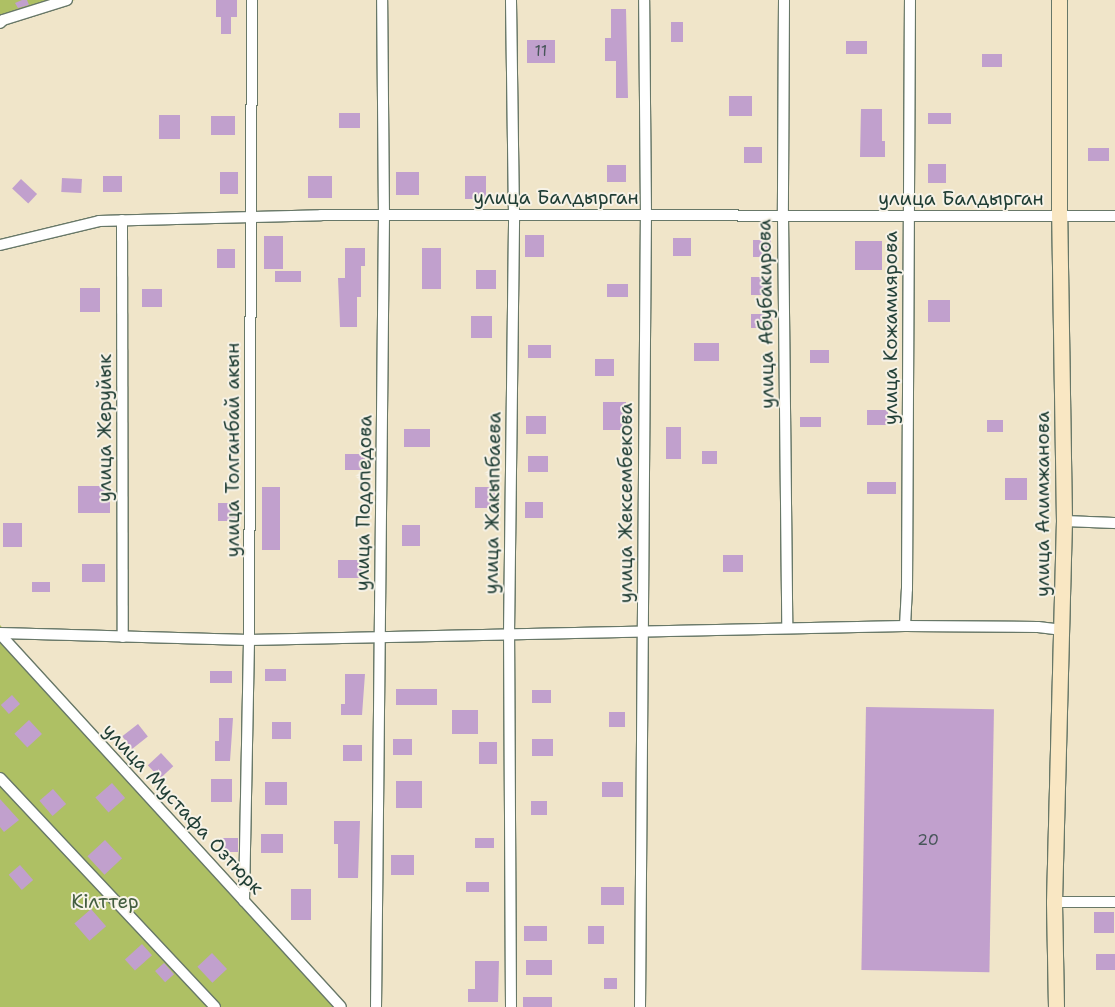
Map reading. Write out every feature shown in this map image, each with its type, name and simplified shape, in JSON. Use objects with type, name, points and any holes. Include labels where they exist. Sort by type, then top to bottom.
[{"type":"street","points":[[0,23],[36,4],[67,0]]},
{"type":"street","name":"улица Толганбай акын","points":[[244,901],[249,640],[252,0]]},
{"type":"street","name":"улица Подопедова","points":[[376,1007],[384,216],[382,0]]},
{"type":"street","name":"улица Жакыпбаева","points":[[511,0],[514,216],[509,634],[511,1007]]},
{"type":"street","name":"улица Жексембекова","points":[[640,1007],[646,216],[644,0]]},
{"type":"street","name":"улица Абубакирова","points":[[784,0],[783,216],[787,628]]},
{"type":"street","name":"улица Кожамиярова","points":[[905,626],[907,579],[910,0]]},
{"type":"street","name":"улица Алимжанова","points":[[1056,1007],[1054,902],[1063,630],[1064,520],[1059,217],[1059,0]]},
{"type":"street","name":"улица Балдырган","points":[[0,245],[99,221],[122,220],[384,216],[1115,216]]},
{"type":"street","name":"улица Жеруйык","points":[[122,220],[123,637]]},
{"type":"street","points":[[1064,520],[1115,523]]},
{"type":"street","points":[[0,634],[249,640],[905,626],[1038,627],[1063,630]]},
{"type":"street","name":"улица Мустафа Озтюрк","points":[[0,634],[341,1007]]},
{"type":"street","points":[[0,778],[215,1007]]},
{"type":"street","points":[[1054,902],[1115,902]]},
{"type":"green space","points":[[0,0],[75,0],[11,19],[0,29]]},
{"type":"green space","name":"Кілттер","points":[[0,625],[336,1007],[0,1007]]},
{"type":"building","points":[[27,0],[29,5],[18,8],[15,3]]},
{"type":"building","points":[[216,0],[237,0],[237,17],[231,17],[231,34],[221,34],[221,17],[216,17]]},
{"type":"building","points":[[611,9],[626,9],[628,98],[616,98],[616,61],[605,61],[605,38],[611,38]]},
{"type":"building","points":[[671,22],[683,22],[683,42],[671,42]]},
{"type":"building","points":[[527,40],[555,40],[555,63],[527,63]]},
{"type":"building","points":[[846,41],[867,41],[867,54],[846,54]]},
{"type":"building","points":[[982,54],[1002,54],[1002,67],[982,67]]},
{"type":"building","points":[[729,96],[752,96],[752,116],[729,116]]},
{"type":"building","points":[[861,109],[882,109],[882,141],[885,141],[885,157],[860,157]]},
{"type":"building","points":[[339,113],[360,113],[360,128],[339,128]]},
{"type":"building","points":[[928,113],[951,113],[951,124],[928,124]]},
{"type":"building","points":[[159,115],[180,115],[180,139],[159,139]]},
{"type":"building","points":[[211,116],[235,116],[235,135],[211,135]]},
{"type":"building","points":[[744,147],[762,147],[762,163],[744,163]]},
{"type":"building","points":[[1088,148],[1109,148],[1109,161],[1088,161]]},
{"type":"building","points":[[928,164],[946,164],[946,183],[928,183]]},
{"type":"building","points":[[607,165],[626,165],[626,182],[607,182]]},
{"type":"building","points":[[220,172],[238,172],[238,194],[220,194]]},
{"type":"building","points":[[396,172],[419,172],[419,195],[396,195]]},
{"type":"building","points":[[103,176],[122,176],[122,192],[103,192]]},
{"type":"building","points":[[308,176],[332,176],[332,198],[308,198]]},
{"type":"building","points":[[465,176],[486,176],[486,199],[465,199]]},
{"type":"building","points":[[62,178],[82,179],[81,193],[61,192]]},
{"type":"building","points":[[21,179],[37,194],[28,204],[12,189]]},
{"type":"building","points":[[525,235],[544,235],[544,257],[525,257]]},
{"type":"building","points":[[264,236],[283,236],[283,269],[264,269]]},
{"type":"building","points":[[673,238],[691,238],[691,256],[673,256]]},
{"type":"building","points":[[753,240],[771,240],[771,257],[753,257]]},
{"type":"building","points":[[855,241],[882,241],[882,270],[855,270]]},
{"type":"building","points":[[345,248],[365,248],[365,266],[361,266],[361,297],[357,297],[357,327],[340,327],[338,278],[345,278]]},
{"type":"building","points":[[422,248],[441,248],[441,289],[422,289]]},
{"type":"building","points":[[217,249],[235,249],[235,268],[217,268]]},
{"type":"building","points":[[476,270],[496,270],[496,289],[476,289]]},
{"type":"building","points":[[275,271],[301,271],[301,282],[275,282]]},
{"type":"building","points":[[751,277],[772,277],[772,295],[751,295]]},
{"type":"building","points":[[607,284],[628,284],[628,297],[607,297]]},
{"type":"building","points":[[80,288],[100,288],[100,312],[80,312]]},
{"type":"building","points":[[142,289],[162,289],[162,307],[142,307]]},
{"type":"building","points":[[928,300],[950,300],[950,322],[928,322]]},
{"type":"building","points":[[751,314],[772,314],[772,328],[751,328]]},
{"type":"building","points":[[471,316],[492,316],[492,338],[471,338]]},
{"type":"building","points":[[694,343],[719,343],[719,361],[694,361]]},
{"type":"building","points":[[528,345],[551,345],[551,358],[528,358]]},
{"type":"building","points":[[810,350],[829,350],[829,363],[810,363]]},
{"type":"building","points":[[595,359],[614,359],[614,376],[595,376]]},
{"type":"building","points":[[603,402],[626,402],[626,430],[603,430]]},
{"type":"building","points":[[867,410],[888,410],[888,425],[867,425]]},
{"type":"building","points":[[526,416],[546,416],[546,434],[526,434]]},
{"type":"building","points":[[800,417],[821,417],[821,427],[800,427]]},
{"type":"building","points":[[987,420],[1003,420],[1003,432],[987,432]]},
{"type":"building","points":[[666,427],[681,427],[681,459],[666,459]]},
{"type":"building","points":[[404,429],[430,429],[430,447],[404,447]]},
{"type":"building","points":[[702,451],[717,451],[717,464],[702,464]]},
{"type":"building","points":[[345,454],[365,454],[365,470],[345,470]]},
{"type":"building","points":[[528,456],[548,456],[548,472],[528,472]]},
{"type":"building","points":[[1005,478],[1027,478],[1027,500],[1005,500]]},
{"type":"building","points":[[867,482],[896,482],[896,494],[867,494]]},
{"type":"building","points":[[78,486],[110,486],[110,513],[78,513]]},
{"type":"building","points":[[262,487],[280,487],[280,550],[262,550]]},
{"type":"building","points":[[475,487],[495,487],[495,508],[475,508]]},
{"type":"building","points":[[525,502],[543,502],[543,518],[525,518]]},
{"type":"building","points":[[218,503],[236,503],[236,521],[218,521]]},
{"type":"building","points":[[3,523],[22,523],[22,547],[3,547]]},
{"type":"building","points":[[402,525],[420,525],[420,546],[402,546]]},
{"type":"building","points":[[723,555],[743,555],[743,572],[723,572]]},
{"type":"building","points":[[338,560],[366,560],[366,578],[338,578]]},
{"type":"building","points":[[82,564],[105,564],[105,582],[82,582]]},
{"type":"building","points":[[32,582],[50,582],[50,592],[32,592]]},
{"type":"building","points":[[265,669],[286,669],[286,681],[265,681]]},
{"type":"building","points":[[210,671],[232,671],[232,683],[210,683]]},
{"type":"building","points":[[345,674],[365,674],[362,715],[341,715],[341,704],[345,704]]},
{"type":"building","points":[[396,689],[437,689],[437,705],[396,705]]},
{"type":"building","points":[[532,690],[551,690],[551,703],[532,703]]},
{"type":"building","points":[[12,695],[20,704],[9,714],[1,705]]},
{"type":"building","points":[[866,707],[994,709],[989,972],[861,970]]},
{"type":"building","points":[[452,710],[478,710],[478,734],[452,734]]},
{"type":"building","points":[[609,712],[625,712],[625,727],[609,727]]},
{"type":"building","points":[[219,718],[233,718],[230,761],[215,761],[215,741],[219,741]]},
{"type":"building","points":[[29,720],[42,734],[27,748],[14,734]]},
{"type":"building","points":[[272,722],[291,722],[291,739],[272,739]]},
{"type":"building","points":[[138,724],[148,737],[132,749],[122,736]]},
{"type":"building","points":[[393,739],[412,739],[412,755],[393,755]]},
{"type":"building","points":[[532,739],[553,739],[553,756],[532,756]]},
{"type":"building","points":[[479,742],[497,742],[497,764],[479,764]]},
{"type":"building","points":[[343,745],[362,745],[362,761],[343,761]]},
{"type":"building","points":[[161,753],[173,766],[160,778],[148,765]]},
{"type":"building","points":[[211,779],[232,779],[232,802],[211,802]]},
{"type":"building","points":[[396,781],[422,781],[422,808],[396,808]]},
{"type":"building","points":[[265,782],[287,782],[287,805],[265,805]]},
{"type":"building","points":[[602,782],[623,782],[623,797],[602,797]]},
{"type":"building","points":[[112,783],[125,798],[109,813],[95,797]]},
{"type":"building","points":[[53,789],[66,804],[53,816],[39,801]]},
{"type":"building","points":[[0,799],[19,820],[4,832],[0,827]]},
{"type":"building","points":[[531,801],[547,801],[547,815],[531,815]]},
{"type":"building","points":[[334,821],[360,821],[358,878],[338,878],[338,844],[334,844]]},
{"type":"building","points":[[261,834],[283,834],[283,853],[261,853]]},
{"type":"building","points":[[221,838],[238,838],[238,852],[221,852]]},
{"type":"building","points":[[475,838],[494,838],[494,848],[475,848]]},
{"type":"building","points":[[105,840],[122,858],[104,875],[87,856]]},
{"type":"building","points":[[391,855],[414,855],[414,875],[391,875]]},
{"type":"building","points":[[20,865],[33,880],[22,890],[9,875]]},
{"type":"building","points":[[466,882],[489,882],[489,892],[466,892]]},
{"type":"building","points":[[601,887],[624,887],[624,905],[601,905]]},
{"type":"building","points":[[291,889],[311,889],[311,920],[291,920]]},
{"type":"building","points":[[91,909],[106,926],[89,941],[74,923]]},
{"type":"building","points":[[1094,912],[1114,912],[1114,933],[1094,933]]},
{"type":"building","points":[[524,926],[547,926],[547,941],[524,941]]},
{"type":"building","points":[[588,926],[604,926],[604,944],[588,944]]},
{"type":"building","points":[[142,944],[152,955],[135,971],[125,959]]},
{"type":"building","points":[[212,953],[227,969],[212,983],[197,967]]},
{"type":"building","points":[[1096,954],[1115,954],[1115,970],[1096,970]]},
{"type":"building","points":[[526,960],[552,960],[552,975],[526,975]]},
{"type":"building","points":[[475,961],[499,961],[498,1002],[468,1002],[468,989],[475,989]]},
{"type":"building","points":[[164,963],[174,974],[165,982],[155,971]]},
{"type":"building","points":[[604,978],[617,978],[617,989],[604,989]]},
{"type":"building","points":[[523,997],[552,997],[552,1007],[523,1007]]}]
